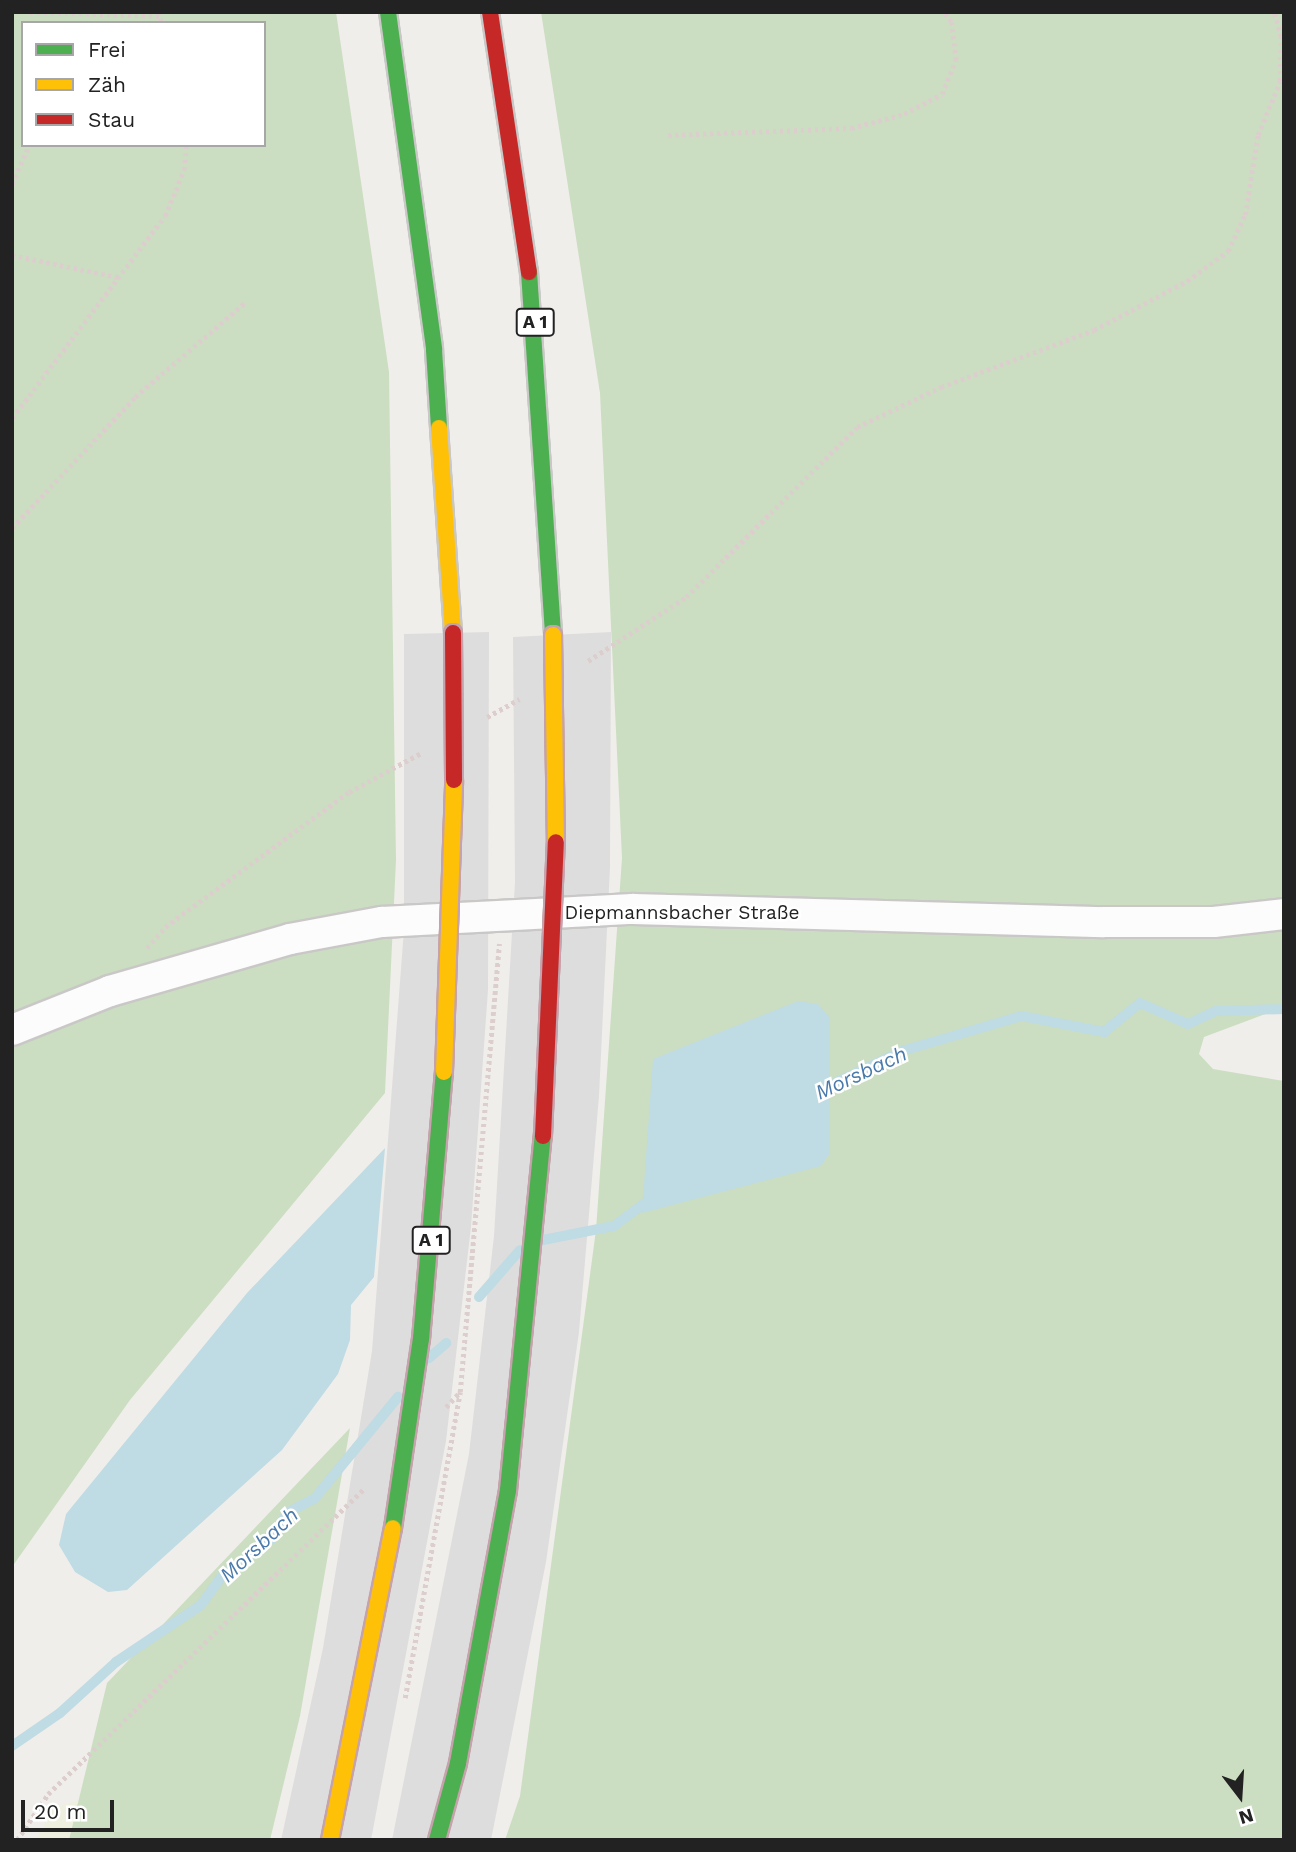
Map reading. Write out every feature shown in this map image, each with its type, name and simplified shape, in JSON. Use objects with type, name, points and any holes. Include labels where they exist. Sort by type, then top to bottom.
[{"type":"highway","name":"A 1","points":[[330,1840],[387,1563],[421,1339],[441,1131],[454,890],[453,633],[434,350],[388,12]]},
{"type":"highway","name":"A 1","points":[[437,1840],[458,1763],[508,1490],[550,1048],[556,838],[553,635],[534,303],[490,12]]},
{"type":"street","name":"Diepmannsbacher Straße","points":[[12,1030],[110,991],[338,928],[501,915],[632,909],[1118,922],[1214,922],[1284,914]]},
{"type":"path","points":[[30,12],[62,20],[159,14]]},
{"type":"path","points":[[668,135],[851,128],[904,114],[942,94],[956,60],[951,22],[944,12]]},
{"type":"path","points":[[582,665],[631,638],[685,597],[857,427],[940,387],[1056,348],[1187,281],[1228,251],[1245,215],[1258,135],[1280,81],[1281,37],[1275,12]]},
{"type":"path","points":[[12,184],[28,147]]},
{"type":"path","points":[[12,418],[122,278],[165,216],[184,170],[186,147]]},
{"type":"path","points":[[12,255],[122,278]]},
{"type":"path","points":[[12,528],[135,397],[246,302]]},
{"type":"path","points":[[484,719],[533,692]]},
{"type":"path","points":[[110,991],[164,927],[349,792],[434,745]]},
{"type":"path","points":[[405,1698],[460,1392],[501,915]]},
{"type":"path","points":[[440,1412],[460,1392]]},
{"type":"path","points":[[17,1840],[48,1794],[218,1635],[373,1480]]},
{"type":"green space","points":[[12,12],[336,12],[389,372],[396,860],[385,1093],[130,1400],[12,1567]]},
{"type":"green space","points":[[541,12],[1284,12],[1284,1007],[1204,1037],[1199,1054],[1213,1069],[1284,1081],[1284,1840],[505,1840],[520,1796],[596,1230],[622,858],[600,393]]},
{"type":"green space","points":[[350,1428],[300,1716],[270,1840],[69,1840],[107,1683]]},
{"type":"green space","points":[[78,1800],[69,1840],[35,1840],[54,1808]]},
{"type":"water","points":[[798,1001],[818,1004],[830,1018],[830,1153],[821,1166],[642,1213],[653,1059]]},
{"type":"water","points":[[385,1148],[374,1277],[351,1305],[350,1340],[338,1374],[282,1450],[127,1590],[108,1592],[75,1572],[59,1545],[66,1514],[247,1293]]},
{"type":"pier","points":[[489,632],[488,990],[471,1227],[446,1441],[371,1840],[281,1840],[323,1648],[372,1351],[404,929],[404,634]]},
{"type":"pier","points":[[611,632],[610,867],[599,1096],[579,1332],[546,1562],[491,1840],[392,1840],[469,1454],[494,1236],[515,882],[513,637]]},
{"type":"waterway","name":"Morsbach","points":[[822,1089],[902,1051],[1022,1016],[1104,1032],[1140,1003],[1188,1024],[1216,1011],[1284,1009]]},
{"type":"waterway","name":"Morsbach","points":[[543,1240],[614,1226],[653,1197]]},
{"type":"waterway","name":"Morsbach","points":[[479,1297],[520,1250]]},
{"type":"waterway","name":"Morsbach","points":[[429,1358],[446,1343]]},
{"type":"waterway","name":"Morsbach","points":[[12,1746],[60,1713],[116,1662],[201,1605],[221,1577],[274,1537],[287,1513],[315,1498],[398,1397]]},
{"type":"traffic: fast","points":[[388,12],[434,350],[439,428]]},
{"type":"traffic: fast","points":[[529,272],[553,635]]},
{"type":"traffic: fast","points":[[393,1528],[421,1339],[444,1072]]},
{"type":"traffic: fast","points":[[437,1840],[458,1763],[508,1490],[543,1136]]},
{"type":"traffic: slow","points":[[439,428],[453,633]]},
{"type":"traffic: slow","points":[[553,635],[556,842]]},
{"type":"traffic: slow","points":[[444,1072],[454,780]]},
{"type":"traffic: slow","points":[[330,1840],[393,1528]]},
{"type":"traffic: jam","points":[[490,12],[529,272]]},
{"type":"traffic: jam","points":[[453,633],[454,780]]},
{"type":"traffic: jam","points":[[543,1136],[556,842]]}]
